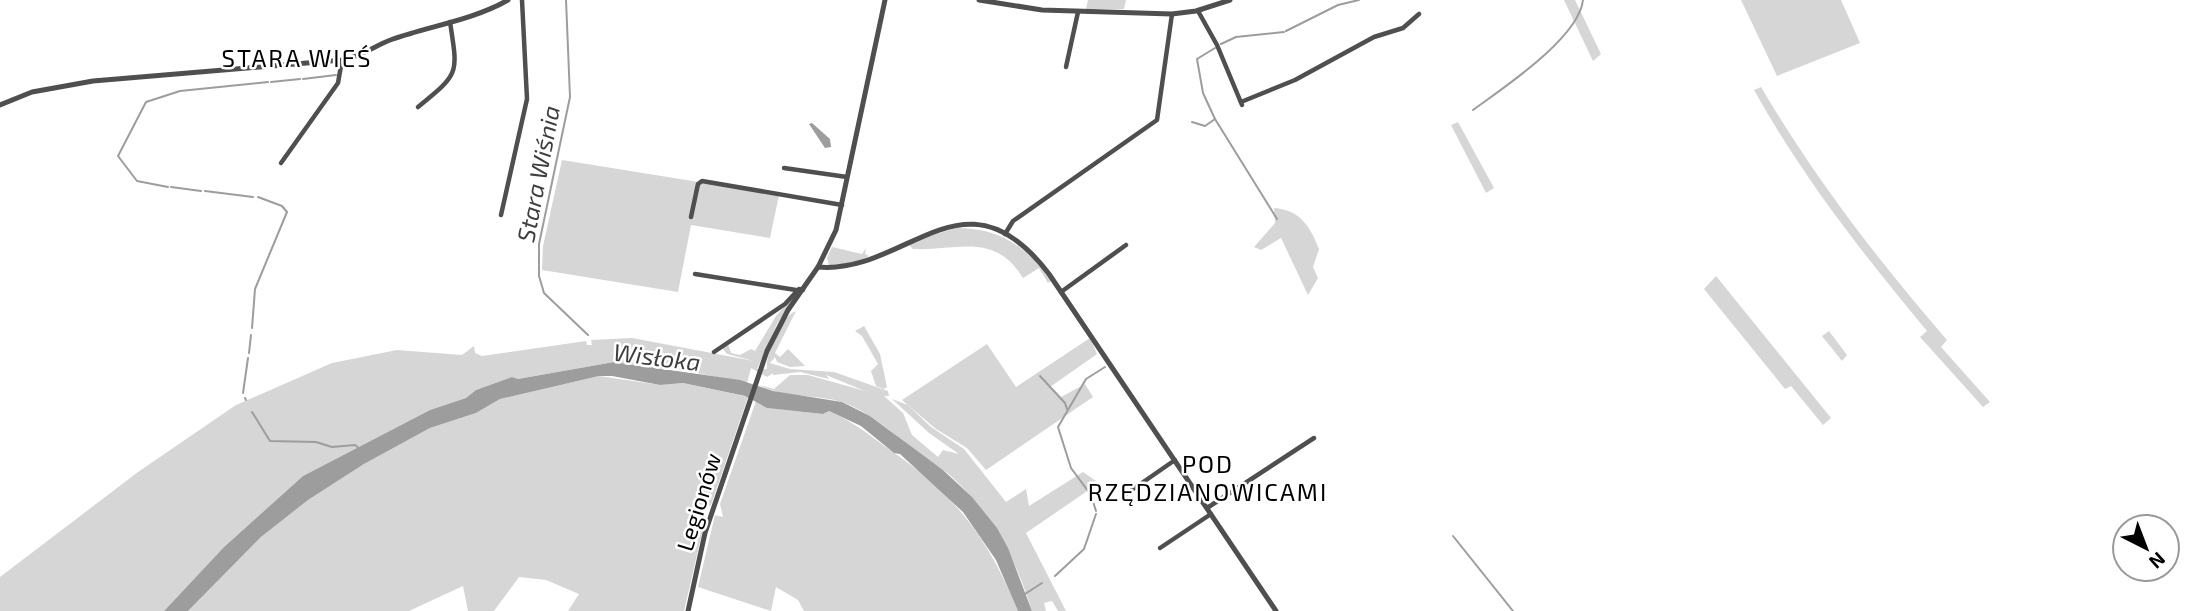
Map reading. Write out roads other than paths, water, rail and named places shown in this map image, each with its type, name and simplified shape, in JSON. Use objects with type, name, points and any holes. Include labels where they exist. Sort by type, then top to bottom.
[{"type":"street","points":[[0,105],[32,92],[93,81],[364,56],[388,41],[508,0]]},
{"type":"street","points":[[501,215],[527,99],[522,0]]},
{"type":"street","name":"Legionów","points":[[688,611],[712,511],[762,365],[780,324],[831,243],[842,205],[886,0]]},
{"type":"street","points":[[979,0],[1027,9],[1172,14],[1198,11],[1230,0]]},
{"type":"street","points":[[1198,11],[1217,45],[1241,103],[1296,80],[1374,37],[1403,28],[1419,14]]},
{"type":"street","points":[[1066,66],[1078,12]]},
{"type":"street","points":[[1005,234],[1013,220],[1157,120],[1172,14]]},
{"type":"street","points":[[418,107],[454,75],[456,62],[450,21]]},
{"type":"street","points":[[281,163],[338,83],[342,60]]},
{"type":"street","points":[[784,168],[848,177]]},
{"type":"street","points":[[691,217],[698,184],[702,181],[842,205]]},
{"type":"street","points":[[818,267],[856,266],[939,229],[976,226],[1005,234],[1033,254],[1276,611]]},
{"type":"street","points":[[1061,292],[1126,245]]},
{"type":"street","points":[[695,274],[800,290]]},
{"type":"street","points":[[714,352],[785,304],[800,290]]},
{"type":"street","points":[[1160,548],[1314,438]]},
{"type":"street","points":[[1126,494],[1175,460]]},
{"type":"waterway","name":"Stara Wiśnia","points":[[566,0],[570,97],[539,244],[539,276],[544,293],[588,335]]},
{"type":"waterway","points":[[1286,31],[1338,5],[1359,0]]},
{"type":"waterway","points":[[1473,110],[1520,76],[1554,46],[1578,15],[1583,0]]},
{"type":"waterway","points":[[1221,44],[1236,37],[1284,32]]},
{"type":"waterway","points":[[1215,48],[1197,59],[1203,93],[1215,119],[1277,219]]},
{"type":"waterway","points":[[303,79],[336,75]]},
{"type":"waterway","points":[[271,82],[300,79]]},
{"type":"waterway","points":[[168,187],[137,181],[118,156],[146,102],[180,91],[268,82]]},
{"type":"waterway","points":[[1192,122],[1205,126],[1215,119]]},
{"type":"waterway","points":[[171,187],[201,191]]},
{"type":"waterway","points":[[205,191],[253,197]]},
{"type":"waterway","points":[[252,328],[255,289],[287,212],[282,206],[258,197]]},
{"type":"waterway","points":[[249,353],[251,335]]},
{"type":"waterway","points":[[243,393],[248,358]]},
{"type":"waterway","points":[[1096,511],[1091,495],[1071,468],[1058,427],[1086,379],[1105,367]]},
{"type":"waterway","points":[[1040,376],[1065,403],[1067,409]]},
{"type":"waterway","points":[[252,412],[270,441],[316,442],[332,447],[355,445],[360,449]]},
{"type":"waterway","points":[[1055,576],[1084,549],[1096,514]]},
{"type":"waterway","points":[[1453,536],[1513,611]]},
{"type":"waterway","points":[[1025,594],[1042,583]]},
{"type":"district","name":"STARA WIEŚ","points":[[297,59]]},
{"type":"district","name":"POD RZĘDZIANOWICAMI","points":[[1208,479]]},
{"type":"water label","name":"Wisłoka","points":[[657,358]]}]
